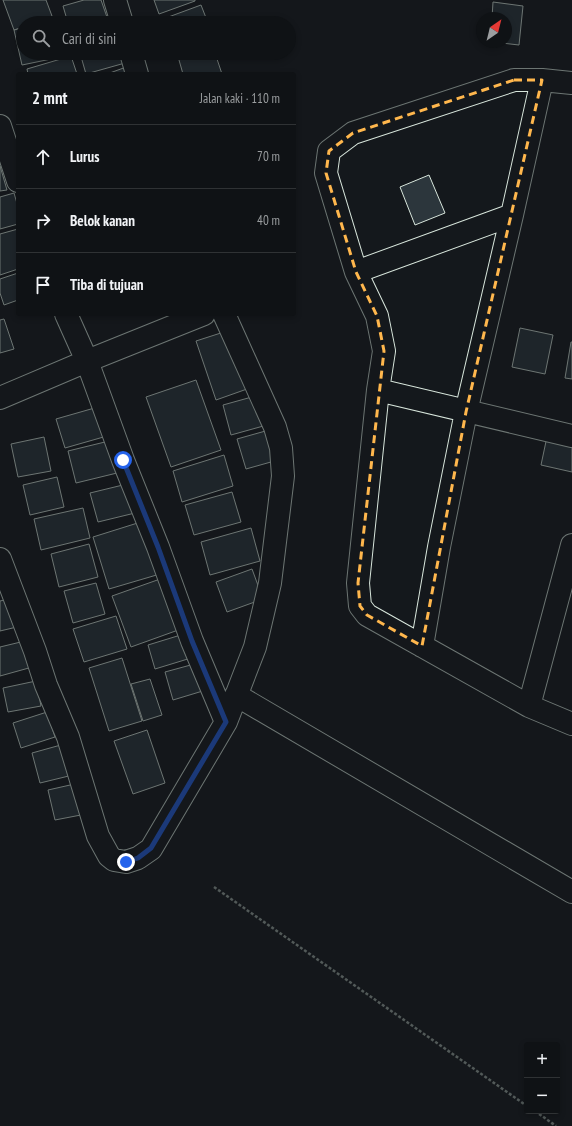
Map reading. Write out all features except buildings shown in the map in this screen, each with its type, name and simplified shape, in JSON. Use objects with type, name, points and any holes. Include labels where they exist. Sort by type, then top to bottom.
[{"type":"street","points":[[116,0],[120,16]]},
{"type":"street","points":[[133,60],[136,72]]},
{"type":"street","points":[[572,83],[542,80],[514,80],[353,133],[329,151],[326,173],[356,272],[377,316],[384,351],[378,390],[358,583],[360,606],[367,615],[529,706],[572,724]]},
{"type":"street","points":[[422,646],[439,547],[466,412],[542,80]]},
{"type":"street","points":[[0,126],[16,175]]},
{"type":"street","points":[[356,272],[512,215]]},
{"type":"street","points":[[67,316],[87,361],[192,641],[226,722]]},
{"type":"street","points":[[0,398],[199,316]]},
{"type":"street","points":[[0,559],[35,651],[46,685],[68,737],[98,836],[108,856],[114,860],[126,862],[138,858],[151,848],[226,722],[255,647],[270,583],[283,476],[281,448],[275,427],[225,316]]},
{"type":"street","points":[[378,390],[572,436]]},
{"type":"street","points":[[529,706],[572,545]]},
{"type":"street","points":[[236,695],[572,892]]},
{"type":"path","points":[[214,887],[524,1104]]},
{"type":"path","points":[[539,1114],[556,1126]]},
{"type":"highlighted area","points":[[514,80],[542,80],[466,412],[422,646],[367,615],[360,606],[358,583],[384,351],[377,316],[356,272],[326,173],[329,151],[353,133]]},
{"type":"route","points":[[123,460],[158,547],[192,641],[226,722],[151,848],[138,858],[126,862]]}]
